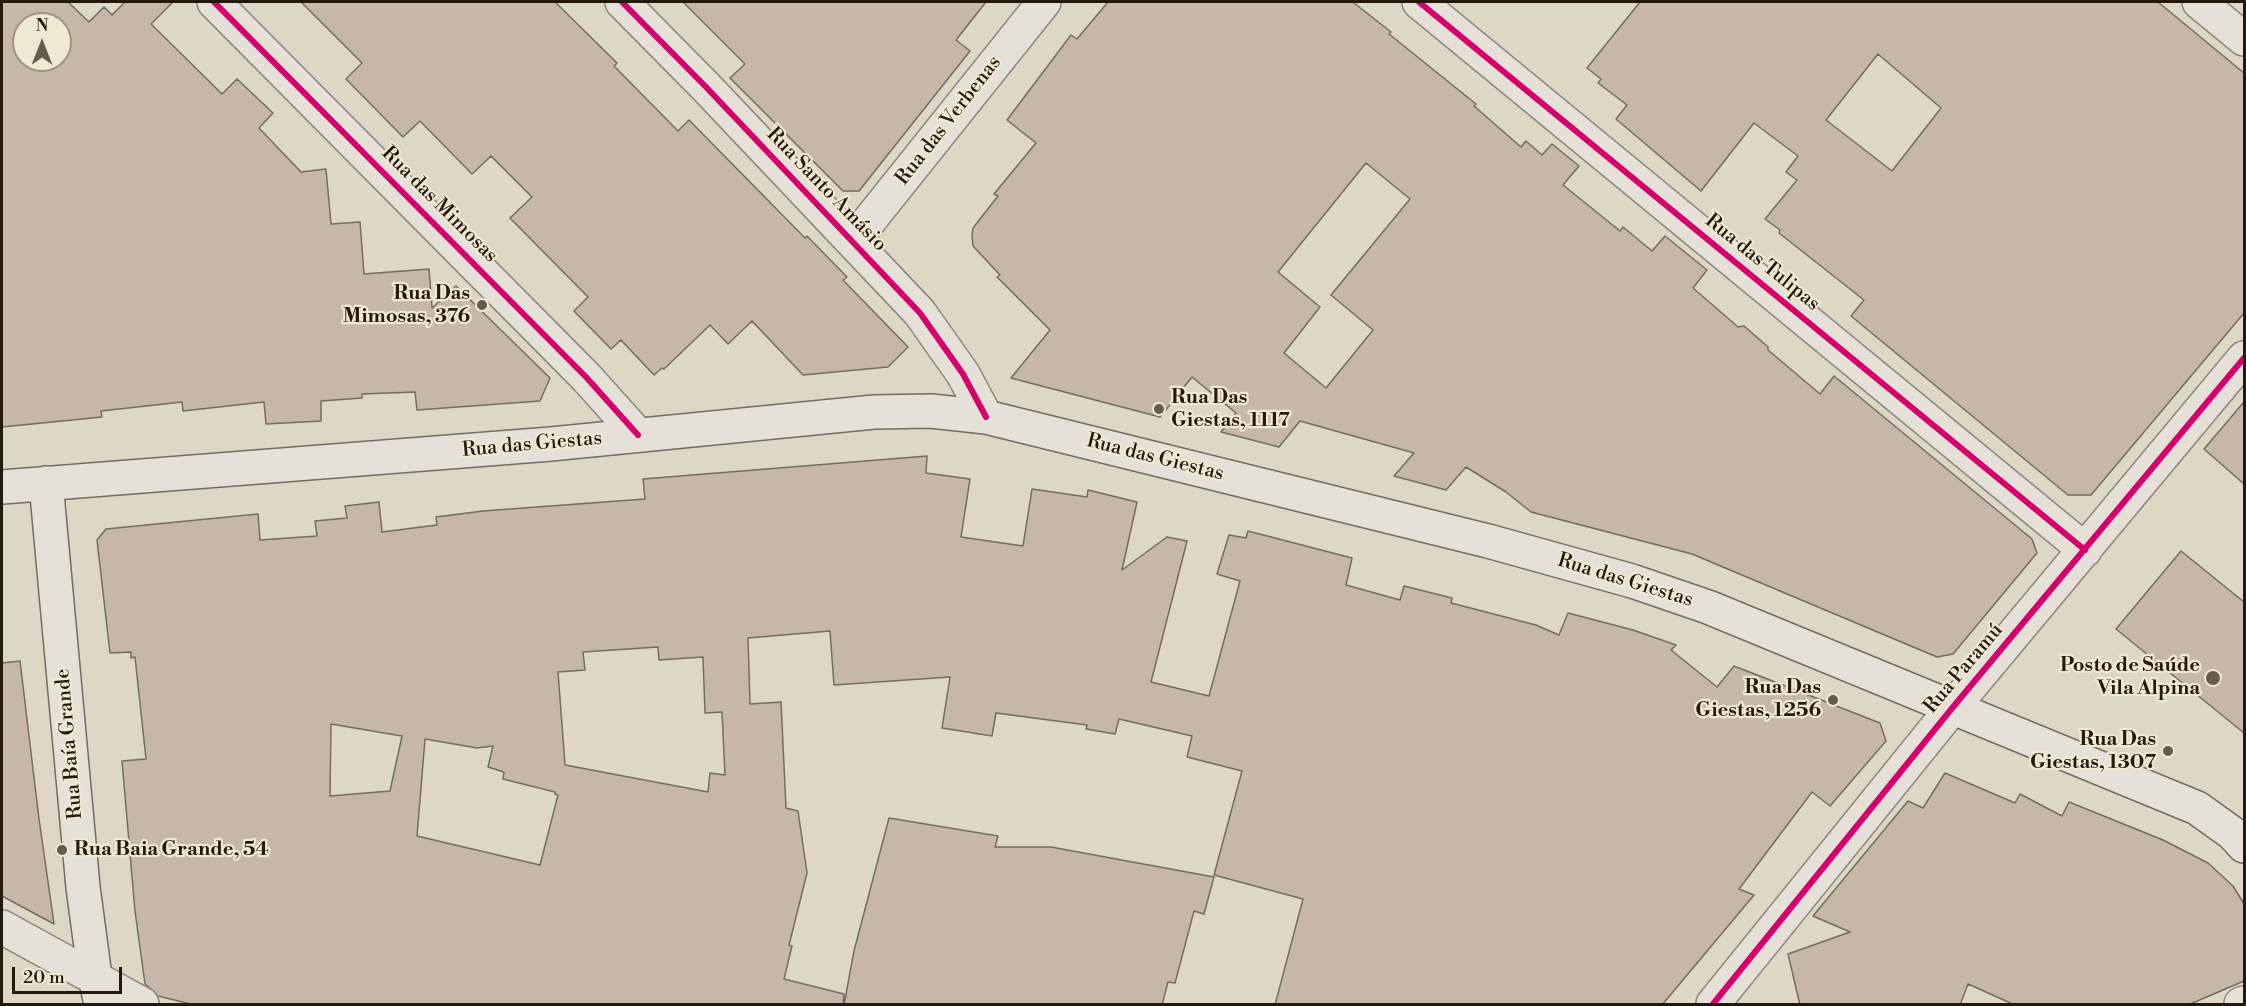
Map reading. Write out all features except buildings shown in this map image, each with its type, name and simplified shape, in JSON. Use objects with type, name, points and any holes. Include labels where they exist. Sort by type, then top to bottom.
[{"type":"street","name":"Rua das Mimosas","points":[[214,2],[586,377],[638,435]]},
{"type":"street","name":"Rua Santo Amásio","points":[[622,2],[920,313],[963,374],[986,417]]},
{"type":"street","name":"Rua das Verbenas","points":[[853,241],[1044,2]]},
{"type":"street","name":"Rua das Tulipas","points":[[1419,2],[2085,550]]},
{"type":"street","points":[[2199,2],[2244,39]]},
{"type":"street","name":"Rua Paramú","points":[[1713,1005],[1953,707],[2244,358]]},
{"type":"street","name":"Rua das Giestas","points":[[2,487],[638,435],[874,412],[931,411],[986,417],[1488,541],[1632,581],[1708,607],[2197,807],[2232,833],[2244,846]]},
{"type":"street","name":"Rua Baía Grande","points":[[46,483],[82,876],[98,991]]},
{"type":"street","points":[[2,927],[98,991],[142,1005]]},
{"type":"cycle path","points":[[214,2],[586,377],[638,435]]},
{"type":"cycle path","points":[[622,2],[706,87],[920,313],[963,374],[986,417]]},
{"type":"cycle path","points":[[1419,2],[2085,550]]},
{"type":"cycle path","points":[[1713,1004],[1953,707],[2244,358]]},
{"type":"place","name":"Rua Das Mimosas, 376","points":[[482,305]]},
{"type":"place","name":"Rua Das Giestas, 1117","points":[[1159,409]]},
{"type":"place","name":"Posto de Saúde Vila Alpina","points":[[2213,678]]},
{"type":"place","name":"Rua Das Giestas, 1256","points":[[1833,700]]},
{"type":"place","name":"Rua Das Giestas, 1307","points":[[2168,751]]},
{"type":"place","name":"Rua Baia Grande, 54","points":[[62,850]]}]
